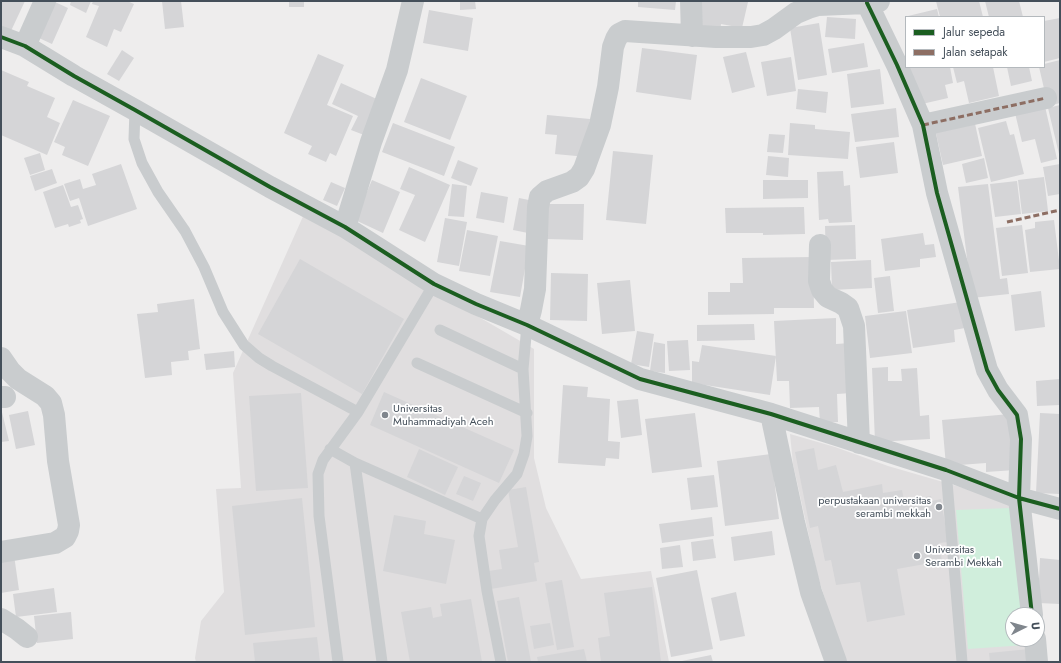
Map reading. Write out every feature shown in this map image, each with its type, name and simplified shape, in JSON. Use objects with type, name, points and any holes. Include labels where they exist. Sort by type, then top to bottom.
[{"type":"street","points":[[25,46],[44,1]]},
{"type":"street","points":[[346,227],[371,142],[396,70],[413,1]]},
{"type":"street","points":[[690,1],[692,36]]},
{"type":"street","points":[[527,325],[534,290],[538,207],[540,197],[547,191],[572,182],[579,177],[584,169],[600,125],[608,87],[613,47],[619,34],[625,31],[692,36],[751,37],[763,35],[796,13],[808,8],[818,5],[864,2],[897,65],[923,125],[937,193],[987,370],[998,390],[1017,416],[1021,439],[1019,498],[1031,607]]},
{"type":"street","points":[[1,38],[25,46],[74,76],[270,187],[346,227],[434,284],[476,304],[527,325],[640,380],[771,414],[946,470],[1019,498],[1060,510]]},
{"type":"street","points":[[923,125],[1046,98]]},
{"type":"street","points":[[820,246],[819,281],[822,290],[828,297],[848,308],[854,326],[859,443]]},
{"type":"street","points":[[1,358],[18,379],[45,396],[50,403],[54,415],[58,461],[69,525],[65,537],[55,543],[1,552]]},
{"type":"street","points":[[771,414],[794,522],[811,592],[836,662]]},
{"type":"street","points":[[1,619],[27,637]]},
{"type":"street","points":[[1036,647],[1037,662]]},
{"type":"lane","points":[[135,110],[134,139],[142,163],[158,192],[185,231],[204,267],[223,312],[244,345],[259,358],[272,366],[358,412]]},
{"type":"lane","points":[[338,662],[319,516],[318,474],[322,460],[358,412],[434,284]]},
{"type":"lane","points":[[501,662],[479,536],[482,519],[495,500],[517,474],[524,454],[527,436],[527,413],[524,398],[523,369],[527,325]]},
{"type":"lane","points":[[440,330],[523,369]]},
{"type":"lane","points":[[417,363],[527,413]]},
{"type":"lane","points":[[330,449],[355,463],[482,519]]},
{"type":"lane","points":[[355,463],[382,662]]},
{"type":"lane","points":[[946,470],[962,662]]},
{"type":"shaded area","name":"Universitas Muhammadiyah Aceh","points":[[305,212],[441,295],[534,349],[534,458],[546,508],[581,579],[651,571],[669,662],[196,662],[195,658],[201,621],[224,592],[216,489],[241,488],[233,373]]},
{"type":"shaded area","name":"Universitas Serambi Mekkah","points":[[790,434],[835,447],[888,466],[1012,502],[1013,607],[1005,607],[1005,647],[1033,647],[1035,662],[845,662],[818,577],[793,464]]},
{"type":"green space","points":[[1011,508],[1022,607],[1005,607],[1005,646],[968,649],[956,510]]},
{"type":"building","points":[[1,1],[25,1],[10,33],[1,29]]},
{"type":"building","points":[[71,1],[91,1],[86,13],[70,5]]},
{"type":"building","points":[[93,1],[127,1],[134,4],[121,32],[114,29],[107,47],[86,37],[99,6],[92,4]]},
{"type":"building","points":[[162,1],[181,1],[184,27],[165,29]]},
{"type":"building","points":[[289,1],[304,1],[304,7],[289,7]]},
{"type":"building","points":[[460,1],[475,1],[476,9],[460,10]]},
{"type":"building","points":[[638,1],[676,1],[675,10],[638,7]]},
{"type":"building","points":[[697,1],[748,2],[742,28],[721,24],[720,33],[692,27]]},
{"type":"building","points":[[936,1],[979,1],[983,16],[940,16]]},
{"type":"building","points":[[985,1],[1019,1],[1023,16],[989,16]]},
{"type":"building","points":[[55,2],[68,8],[52,44],[39,38]]},
{"type":"building","points":[[937,9],[939,16],[908,16]]},
{"type":"building","points":[[429,10],[473,18],[468,51],[423,43]]},
{"type":"building","points":[[827,17],[856,19],[855,39],[825,37]]},
{"type":"building","points":[[1060,18],[1060,58],[1045,62],[1045,21]]},
{"type":"building","points":[[819,23],[827,75],[798,80],[790,28]]},
{"type":"building","points":[[864,43],[868,67],[832,73],[828,49]]},
{"type":"building","points":[[642,48],[697,55],[691,100],[636,92]]},
{"type":"building","points":[[122,50],[134,58],[119,81],[107,74]]},
{"type":"building","points":[[746,52],[755,87],[732,93],[723,57]]},
{"type":"building","points":[[318,54],[344,65],[327,105],[353,116],[336,156],[330,153],[326,162],[308,154],[312,146],[284,133]]},
{"type":"building","points":[[791,57],[796,91],[767,96],[761,62]]},
{"type":"building","points":[[1060,60],[1060,103],[1052,105],[1046,97],[1039,68],[1045,68],[1045,64]]},
{"type":"building","points":[[907,68],[950,68],[953,83],[945,85],[948,98],[922,104]]},
{"type":"building","points":[[953,68],[993,68],[999,96],[969,103],[964,81],[957,83]]},
{"type":"building","points":[[1007,68],[1029,68],[1032,81],[1011,86]]},
{"type":"building","points":[[880,69],[884,104],[851,108],[847,74]]},
{"type":"building","points":[[1,70],[29,82],[27,86],[55,98],[47,117],[60,123],[47,155],[1,135]]},
{"type":"building","points":[[421,78],[467,96],[450,140],[404,122]]},
{"type":"building","points":[[341,83],[379,100],[364,135],[351,130],[358,116],[332,104]]},
{"type":"building","points":[[798,89],[828,92],[826,113],[796,109]]},
{"type":"building","points":[[73,100],[110,116],[88,166],[62,155],[65,147],[54,142]]},
{"type":"building","points":[[1044,102],[1057,159],[1041,163],[1035,139],[1022,142],[1014,109]]},
{"type":"building","points":[[1060,105],[1060,154],[1059,154],[1048,108]]},
{"type":"building","points":[[896,108],[899,137],[855,142],[851,114]]},
{"type":"building","points":[[547,115],[590,119],[587,157],[555,154],[557,135],[545,134]]},
{"type":"building","points":[[974,119],[982,156],[943,165],[935,129]]},
{"type":"building","points":[[1006,121],[1010,135],[1014,134],[1024,174],[991,182],[978,128]]},
{"type":"building","points":[[393,123],[455,147],[444,176],[382,152]]},
{"type":"building","points":[[790,123],[815,125],[815,129],[850,132],[848,159],[788,155]]},
{"type":"building","points":[[769,134],[785,135],[783,153],[767,152]]},
{"type":"building","points":[[894,142],[898,173],[860,178],[856,147]]},
{"type":"building","points":[[613,151],[653,155],[646,224],[606,220]]},
{"type":"building","points":[[40,153],[45,170],[30,175],[24,158]]},
{"type":"building","points":[[768,156],[789,158],[788,177],[766,175]]},
{"type":"building","points":[[984,158],[988,178],[966,183],[962,164]]},
{"type":"building","points":[[458,160],[478,168],[471,186],[451,178]]},
{"type":"building","points":[[121,164],[137,209],[88,226],[79,198],[70,201],[64,184],[80,179],[83,189],[96,185],[92,174]]},
{"type":"building","points":[[1060,164],[1060,194],[1048,196],[1043,167]]},
{"type":"building","points":[[409,167],[450,185],[425,242],[399,230],[415,195],[400,189]]},
{"type":"building","points":[[52,169],[57,183],[35,191],[30,176]]},
{"type":"building","points":[[843,171],[844,186],[850,185],[852,222],[829,223],[828,219],[819,220],[817,172]]},
{"type":"building","points":[[1044,177],[1048,211],[1022,214],[1018,180]]},
{"type":"building","points":[[372,180],[400,192],[383,233],[355,220]]},
{"type":"building","points":[[763,180],[808,180],[808,198],[763,199]]},
{"type":"building","points":[[1017,181],[1021,214],[995,217],[990,184]]},
{"type":"building","points":[[331,182],[345,188],[337,206],[323,200]]},
{"type":"building","points":[[452,184],[467,186],[464,217],[448,216]]},
{"type":"building","points":[[988,184],[1000,279],[1007,278],[1009,294],[972,298],[958,187]]},
{"type":"building","points":[[63,185],[71,207],[78,205],[83,219],[80,220],[81,223],[69,227],[68,224],[55,228],[43,192]]},
{"type":"building","points":[[481,192],[508,197],[504,223],[476,218]]},
{"type":"building","points":[[519,198],[534,201],[528,233],[513,230]]},
{"type":"building","points":[[548,204],[584,204],[583,240],[547,239]]},
{"type":"building","points":[[804,207],[805,234],[763,235],[763,233],[726,233],[725,208]]},
{"type":"building","points":[[445,218],[467,222],[459,266],[437,262]]},
{"type":"building","points":[[1054,220],[1060,269],[1030,272],[1025,230],[1035,228],[1035,222]]},
{"type":"building","points":[[855,225],[856,259],[826,260],[825,226]]},
{"type":"building","points":[[1022,225],[1028,273],[1002,276],[996,228]]},
{"type":"building","points":[[467,230],[498,236],[490,276],[459,271]]},
{"type":"building","points":[[923,233],[925,245],[934,244],[936,257],[920,259],[920,267],[885,271],[881,239]]},
{"type":"building","points":[[500,241],[529,246],[520,297],[490,292]]},
{"type":"building","points":[[813,257],[814,308],[774,308],[774,314],[708,315],[708,292],[730,292],[730,283],[743,283],[742,258]]},
{"type":"building","points":[[300,259],[404,319],[362,394],[258,334]]},
{"type":"building","points":[[871,260],[872,288],[832,290],[831,262]]},
{"type":"building","points":[[551,273],[588,274],[587,321],[550,320]]},
{"type":"building","points":[[890,276],[894,311],[878,313],[874,278]]},
{"type":"building","points":[[630,280],[635,331],[602,334],[597,283]]},
{"type":"building","points":[[1041,291],[1045,327],[1015,331],[1011,295]]},
{"type":"building","points":[[194,299],[200,349],[188,351],[189,360],[171,362],[172,375],[145,378],[137,314],[158,312],[157,304]]},
{"type":"building","points":[[961,302],[965,328],[954,330],[955,342],[913,348],[907,310]]},
{"type":"building","points":[[906,311],[912,353],[870,358],[865,316]]},
{"type":"building","points":[[836,318],[836,344],[850,343],[852,393],[837,394],[838,422],[820,423],[819,407],[790,408],[789,381],[777,381],[774,321]]},
{"type":"building","points":[[754,324],[755,340],[697,341],[697,325]]},
{"type":"building","points":[[637,331],[654,334],[649,367],[631,364]]},
{"type":"building","points":[[688,340],[690,370],[669,371],[667,341]]},
{"type":"building","points":[[654,342],[665,344],[665,373],[650,371]]},
{"type":"building","points":[[702,345],[776,356],[770,395],[692,383],[692,361],[699,362]]},
{"type":"building","points":[[234,351],[235,367],[206,370],[204,354]]},
{"type":"building","points":[[888,367],[888,381],[902,381],[901,369],[917,368],[920,416],[929,415],[930,439],[875,442],[872,368]]},
{"type":"building","points":[[1060,379],[1060,405],[1037,406],[1036,381]]},
{"type":"building","points":[[563,385],[588,387],[587,397],[610,399],[608,441],[620,442],[619,459],[606,458],[605,466],[558,463]]},
{"type":"building","points":[[384,392],[514,450],[499,483],[370,425]]},
{"type":"building","points":[[301,393],[308,488],[256,491],[249,396]]},
{"type":"building","points":[[638,399],[642,435],[621,438],[617,401]]},
{"type":"building","points":[[1,408],[9,441],[1,442]]},
{"type":"building","points":[[28,411],[35,445],[16,449],[9,415]]},
{"type":"building","points":[[695,413],[702,467],[652,473],[645,419]]},
{"type":"building","points":[[1040,413],[1060,414],[1060,494],[1036,493]]},
{"type":"building","points":[[1010,414],[1015,470],[986,472],[986,463],[946,466],[942,420]]},
{"type":"building","points":[[814,448],[818,470],[836,465],[843,492],[882,484],[883,493],[902,490],[904,501],[931,496],[932,501],[941,499],[948,542],[939,543],[942,561],[897,569],[905,615],[867,622],[860,582],[836,585],[831,560],[825,561],[818,526],[810,528],[795,452]]},
{"type":"building","points":[[419,449],[458,467],[445,495],[407,477]]},
{"type":"building","points":[[771,454],[779,519],[725,526],[717,461]]},
{"type":"building","points":[[714,475],[718,507],[691,510],[687,478]]},
{"type":"building","points":[[464,476],[481,483],[473,501],[456,494]]},
{"type":"building","points":[[526,487],[539,562],[534,563],[537,581],[491,589],[488,571],[502,569],[499,550],[518,547],[508,490]]},
{"type":"building","points":[[302,498],[315,627],[245,635],[232,506]]},
{"type":"building","points":[[394,515],[426,521],[424,534],[455,540],[446,584],[383,571]]},
{"type":"building","points":[[712,517],[714,536],[662,543],[659,524]]},
{"type":"building","points":[[772,531],[775,555],[734,561],[731,537]]},
{"type":"building","points":[[713,539],[716,558],[693,561],[691,542]]},
{"type":"building","points":[[680,545],[683,567],[662,569],[660,548]]},
{"type":"building","points":[[14,555],[19,590],[1,593],[1,558]]},
{"type":"building","points":[[1040,558],[1060,560],[1060,604],[1038,603]]},
{"type":"building","points":[[697,570],[713,649],[671,657],[656,578]]},
{"type":"building","points":[[562,580],[574,647],[557,650],[545,583]]},
{"type":"building","points":[[652,587],[661,662],[601,662],[598,638],[610,636],[604,593]]},
{"type":"building","points":[[54,588],[57,612],[16,617],[13,594]]},
{"type":"building","points":[[736,592],[745,636],[720,641],[711,598]]},
{"type":"building","points":[[519,597],[531,662],[508,662],[497,601]]},
{"type":"building","points":[[471,599],[482,662],[410,662],[401,612],[431,607],[433,618],[442,616],[440,604]]},
{"type":"building","points":[[71,612],[73,639],[37,643],[34,616]]},
{"type":"building","points":[[550,623],[554,645],[534,649],[530,626]]},
{"type":"building","points":[[317,637],[320,662],[255,662],[253,643]]},
{"type":"building","points":[[584,649],[587,662],[538,662],[537,657]]},
{"type":"building","points":[[1029,649],[1030,662],[990,662],[989,653]]},
{"type":"building","points":[[711,655],[713,662],[682,662],[682,661]]},
{"type":"marked path","points":[[923,125],[1046,98]]},
{"type":"marked path","points":[[1007,222],[1060,210]]},
{"type":"cycle path","points":[[867,3],[897,65],[923,125],[937,193],[987,370],[998,390],[1017,415],[1021,439],[1019,498],[1031,607]]},
{"type":"cycle path","points":[[1,37],[25,46],[74,76],[270,187],[345,227],[434,284],[476,304],[527,325],[640,379],[771,414],[946,470],[1019,498],[1060,509]]},
{"type":"place","name":"Universitas Muhammadiyah Aceh","points":[[385,415]]},
{"type":"place","name":"perpustakaan universitas serambi mekkah","points":[[939,507]]},
{"type":"place","name":"Universitas Serambi Mekkah","points":[[917,556]]}]
